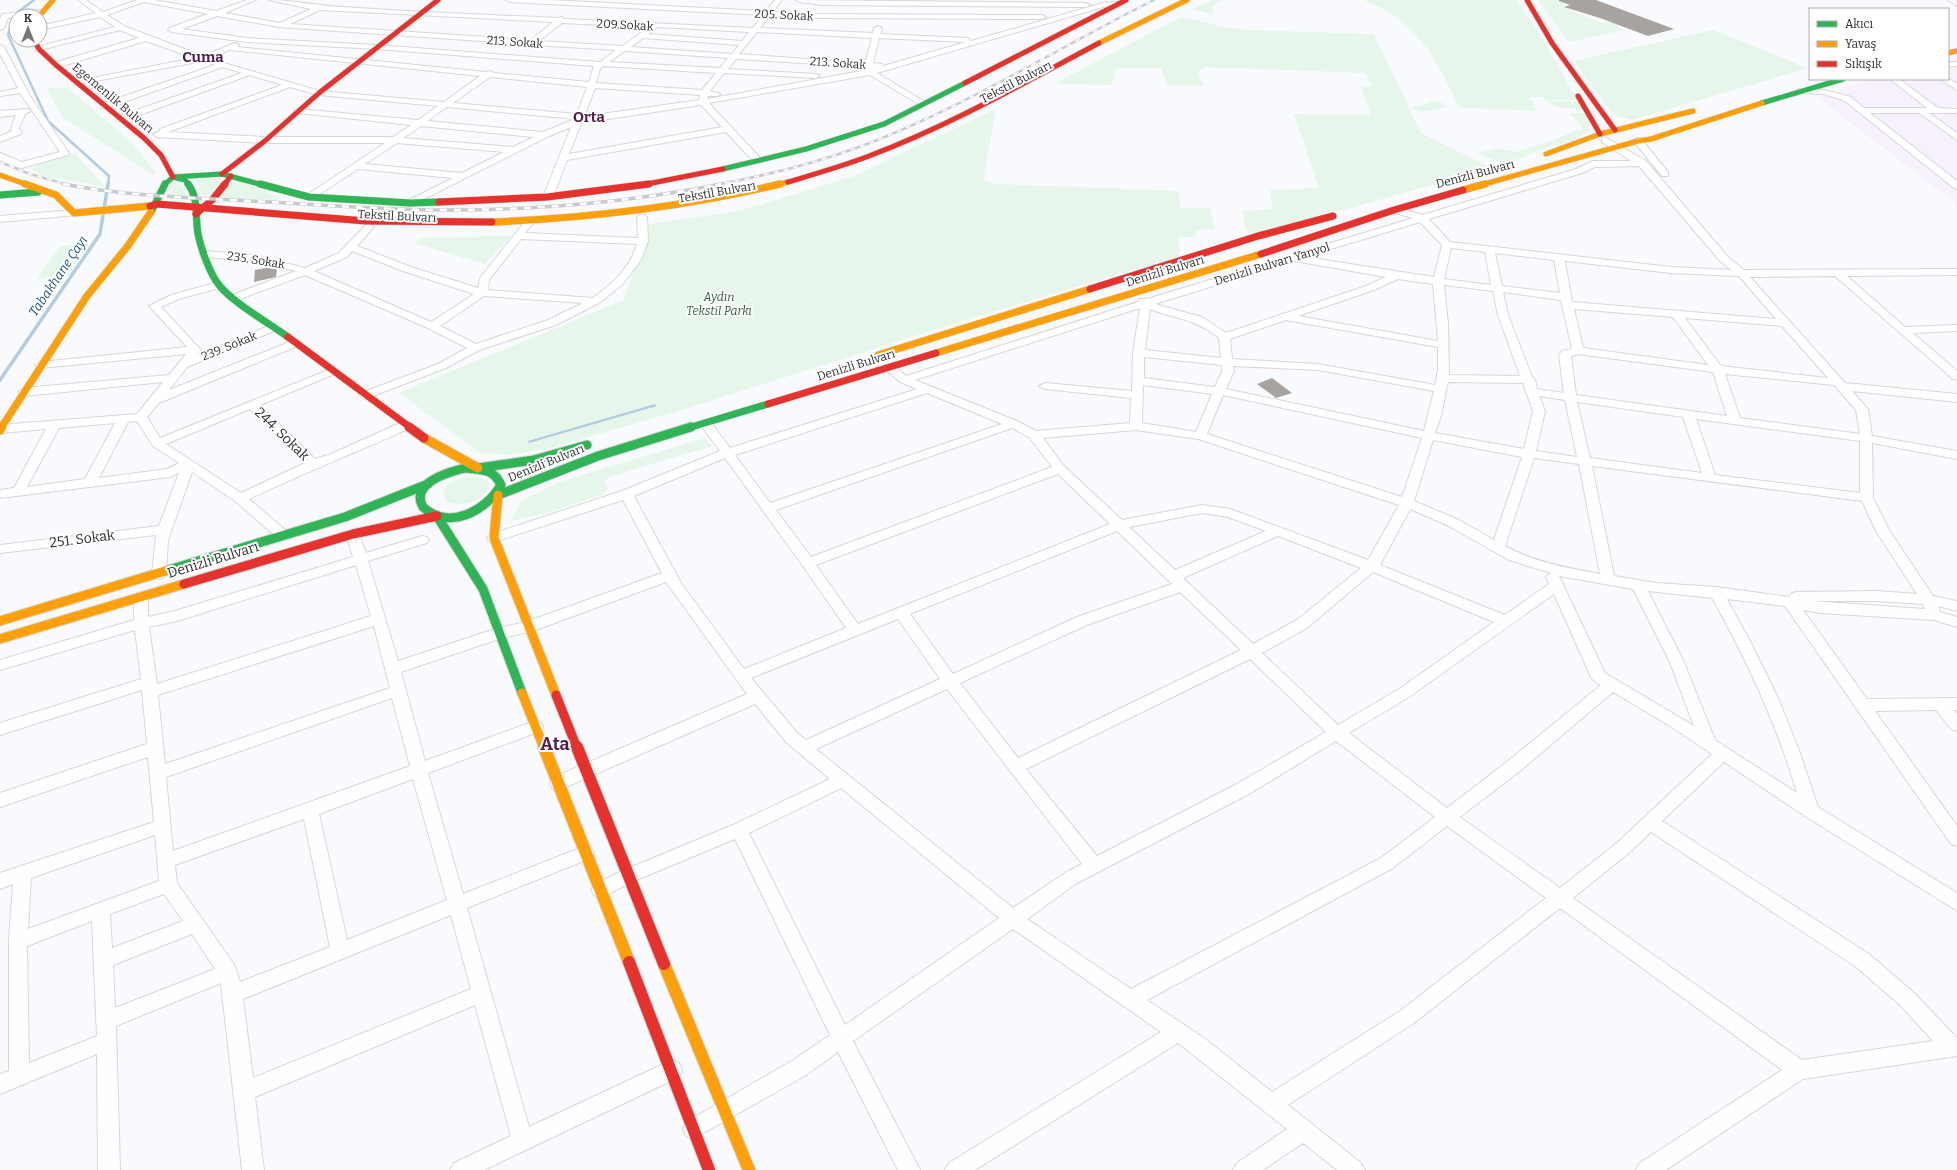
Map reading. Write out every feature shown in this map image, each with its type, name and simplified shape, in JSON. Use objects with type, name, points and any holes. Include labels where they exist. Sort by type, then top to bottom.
[{"type":"main road","points":[[46,8],[53,0]]},
{"type":"main road","points":[[0,175],[56,195],[74,213],[148,207],[198,210],[213,199],[226,175],[298,111],[438,0]]},
{"type":"main road","points":[[1520,0],[1551,45],[1615,130],[1631,134],[1637,138],[1638,141]]},
{"type":"main road","points":[[1527,0],[1603,137]]},
{"type":"main road","name":"Tekstil Bulvarı","points":[[198,210],[369,227],[430,231],[525,229],[642,217],[749,200],[811,184],[879,161],[965,121],[1192,1]]},
{"type":"main road","name":"Tekstil Bulvarı","points":[[198,210],[394,222],[451,223],[525,229],[606,214],[741,195],[796,181],[841,167],[891,148],[1192,1]]},
{"type":"main road","points":[[0,429],[87,296],[126,247],[148,207],[165,183],[173,177],[226,175],[309,197],[410,203],[548,197],[597,193],[681,179],[806,149],[861,133],[884,124],[1121,2]]},
{"type":"main road","name":"Egemenlik Bulvarı","points":[[39,49],[161,154],[173,177]]},
{"type":"main road","name":"Denizli Bulvarı","points":[[498,495],[540,476],[591,458],[1279,248],[1394,210],[1474,186],[1638,141],[1651,139],[1799,91],[1839,80]]},
{"type":"main road","points":[[1538,158],[1603,137],[1615,130],[1700,110]]},
{"type":"main road","points":[[173,177],[185,180],[194,192],[198,210],[198,234],[204,254],[219,285],[233,298],[275,327],[424,438],[478,468],[496,475],[500,481],[501,488],[498,495],[494,538],[628,876],[749,1170]]},
{"type":"main road","points":[[0,195],[47,191]]},
{"type":"main road","name":"Denizli Bulvarı","points":[[870,357],[1258,236],[1340,214]]},
{"type":"main road","points":[[424,438],[433,456]]},
{"type":"main road","name":"Denizli Bulvarı","points":[[478,468],[534,460],[598,442]]},
{"type":"main road","points":[[478,468],[451,471],[438,476],[421,491],[419,499],[421,506],[427,512],[437,516],[448,517],[472,513],[488,505],[498,495]]},
{"type":"main road","points":[[428,484],[433,469]]},
{"type":"main road","name":"Denizli Bulvarı","points":[[0,621],[345,517],[428,484]]},
{"type":"main road","points":[[437,516],[483,588],[535,727],[672,1070],[709,1170]]},
{"type":"main road","name":"Denizli Bulvarı","points":[[0,639],[353,534],[437,516]]},
{"type":"street","points":[[48,26],[103,14],[143,0]]},
{"type":"street","name":"213. Sokak","points":[[143,0],[279,26],[734,56],[870,68],[890,66],[979,40]]},
{"type":"street","points":[[56,65],[147,39],[253,0]]},
{"type":"street","name":"209.Sokak","points":[[272,0],[320,8],[559,22],[754,30],[877,33],[979,40]]},
{"type":"street","points":[[77,83],[203,59],[338,0]]},
{"type":"street","name":"205. Sokak","points":[[509,0],[584,2],[679,10],[817,16],[1059,17]]},
{"type":"street","points":[[548,197],[592,85],[596,68],[620,49],[679,10],[690,0]]},
{"type":"street","points":[[702,102],[704,93],[779,0]]},
{"type":"street","points":[[799,0],[1103,5]]},
{"type":"street","points":[[1951,0],[1957,4]]},
{"type":"street","points":[[87,1],[121,28],[147,39],[222,65],[319,93],[446,105],[577,120],[702,102],[841,77],[870,68]]},
{"type":"street","points":[[817,16],[822,1]]},
{"type":"street","points":[[309,197],[446,105],[532,43],[584,2]]},
{"type":"street","points":[[935,17],[936,2]]},
{"type":"street","points":[[979,40],[1103,5],[1121,2]]},
{"type":"street","points":[[0,28],[5,16],[8,16]]},
{"type":"street","points":[[870,68],[881,17]]},
{"type":"street","points":[[39,49],[121,28]]},
{"type":"street","points":[[877,33],[948,31]]},
{"type":"street","points":[[987,31],[1010,31]]},
{"type":"street","points":[[166,32],[247,40],[377,47],[600,64],[841,77]]},
{"type":"street","points":[[640,36],[745,43]]},
{"type":"street","points":[[0,47],[23,90],[65,153],[22,165],[16,164],[0,156]]},
{"type":"street","points":[[227,48],[357,63],[592,85],[739,95]]},
{"type":"street","points":[[104,106],[222,65]]},
{"type":"street","points":[[870,68],[922,104]]},
{"type":"street","points":[[120,119],[249,73]]},
{"type":"street","points":[[1895,80],[1936,110]]},
{"type":"street","points":[[1945,80],[1957,88]]},
{"type":"street","points":[[144,138],[288,85]]},
{"type":"street","points":[[0,94],[23,90]]},
{"type":"street","points":[[1799,91],[1835,94],[1848,99],[1957,186]]},
{"type":"street","points":[[702,102],[757,160]]},
{"type":"street","points":[[1863,110],[1957,111]]},
{"type":"street","points":[[1921,110],[1957,137]]},
{"type":"street","points":[[0,114],[36,111]]},
{"type":"street","points":[[298,111],[544,135]]},
{"type":"street","points":[[0,139],[18,132],[15,129],[21,112]]},
{"type":"street","points":[[410,203],[544,135],[577,120]]},
{"type":"street","points":[[564,158],[728,129]]},
{"type":"street","points":[[157,134],[266,140],[395,140],[514,150]]},
{"type":"street","points":[[1603,137],[1622,146],[1643,163],[1724,259],[1742,274],[1862,409],[1865,438],[1867,498],[1883,532],[1928,600],[1934,615]]},
{"type":"street","points":[[1638,141],[1702,222],[1735,259],[1742,274]]},
{"type":"street","points":[[1595,154],[1626,156],[1643,163]]},
{"type":"street","name":"Denizli Bulvarı Yanyol","points":[[904,380],[1146,303],[1579,171],[1593,164],[1643,163]]},
{"type":"street","points":[[357,166],[463,176]]},
{"type":"street","points":[[1394,210],[1407,211],[1423,218],[1447,244],[1671,270],[1742,274],[1957,272]]},
{"type":"street","points":[[0,219],[74,213]]},
{"type":"street","points":[[365,395],[442,366],[475,348],[544,325],[582,310],[616,287],[631,269],[643,241],[642,217]]},
{"type":"street","points":[[233,298],[306,271],[343,255],[369,227]]},
{"type":"street","points":[[432,326],[482,293],[484,280],[525,229],[643,241]]},
{"type":"street","points":[[1015,767],[1251,652],[1302,624],[1372,566],[1407,503],[1435,416],[1441,384],[1443,345],[1438,280],[1447,244]]},
{"type":"street","points":[[351,247],[407,269],[482,293],[595,301]]},
{"type":"street","points":[[1279,248],[1294,258],[1397,276],[1438,280],[1567,301],[1677,315],[1785,323]]},
{"type":"street","points":[[1489,249],[1496,289],[1503,315],[1531,386],[1539,411],[1529,454],[1498,548]]},
{"type":"street","name":"235. Sokak","points":[[204,254],[234,256],[277,262],[306,271],[432,326],[475,348]]},
{"type":"street","points":[[1559,257],[1578,351]]},
{"type":"street","points":[[1838,274],[1957,377]]},
{"type":"street","points":[[1224,336],[1370,288],[1397,276]]},
{"type":"street","points":[[195,350],[154,306],[175,296],[219,285]]},
{"type":"street","points":[[1133,293],[1146,303],[1157,308],[1195,318],[1215,329],[1224,336],[1228,371],[1200,436]]},
{"type":"street","points":[[1136,426],[1139,354],[1146,303]]},
{"type":"street","points":[[1677,315],[1718,370],[1735,421]]},
{"type":"street","points":[[1285,317],[1443,345]]},
{"type":"street","name":"239. Sokak","points":[[183,365],[275,327]]},
{"type":"street","points":[[1904,330],[1957,328]]},
{"type":"street","points":[[153,401],[296,343]]},
{"type":"street","points":[[41,365],[195,350]]},
{"type":"street","points":[[0,429],[141,417],[195,350]]},
{"type":"street","points":[[1608,580],[1586,463],[1570,396],[1565,355],[1566,352],[1578,351],[1718,370],[1957,398]]},
{"type":"street","points":[[1139,354],[1226,362],[1318,367],[1441,384],[1531,386],[1570,396],[1735,421],[1865,438],[1957,454]]},
{"type":"street","points":[[889,367],[904,380],[1013,424],[1034,435],[1060,469],[1336,733],[1447,817],[1799,1070]]},
{"type":"street","points":[[157,443],[332,370]]},
{"type":"street","points":[[24,392],[172,378]]},
{"type":"street","points":[[1138,381],[1220,391],[1429,436],[1529,454],[1586,463],[1867,498]]},
{"type":"street","points":[[1045,386],[1138,396]]},
{"type":"street","points":[[494,538],[627,494],[727,453],[926,390]]},
{"type":"street","name":"244. Sokak","points":[[252,404],[313,464]]},
{"type":"street","points":[[1688,414],[1710,478]]},
{"type":"street","points":[[141,417],[157,443],[240,498],[284,536]]},
{"type":"street","points":[[90,484],[124,418]]},
{"type":"street","points":[[18,492],[54,424]]},
{"type":"street","points":[[706,424],[808,563],[855,631]]},
{"type":"street","points":[[768,508],[1013,424]]},
{"type":"street","points":[[240,498],[313,464],[335,457],[406,425]]},
{"type":"street","points":[[1034,435],[1136,426],[1200,436],[1407,503],[1454,523],[1514,557],[1563,572],[1638,584],[1769,598],[1820,608],[1934,615],[1957,622]]},
{"type":"street","points":[[0,494],[170,473],[189,464]]},
{"type":"street","points":[[159,574],[161,540],[189,464]]},
{"type":"street","points":[[808,563],[1060,469]]},
{"type":"street","points":[[627,494],[669,576],[741,676],[792,738],[1013,919],[1178,1032],[1272,1104],[1354,1170]]},
{"type":"street","points":[[741,676],[1119,525],[1202,508],[1230,513],[1372,566],[1506,621]]},
{"type":"street","name":"251. Sokak","points":[[0,549],[165,530]]},
{"type":"street","points":[[804,748],[1082,621],[1177,582],[1278,531]]},
{"type":"street","points":[[353,534],[379,619],[419,770],[458,904],[481,994],[523,1142]]},
{"type":"street","points":[[0,665],[141,623],[172,617],[422,540]]},
{"type":"street","points":[[1548,568],[1577,626],[1599,677],[1676,722],[1811,811],[1957,902]]},
{"type":"street","points":[[392,669],[500,633],[528,627],[669,576]]},
{"type":"street","points":[[1638,584],[1676,660],[1716,748]]},
{"type":"street","points":[[693,1129],[799,1068],[1071,878],[1243,789],[1404,693],[1557,585]]},
{"type":"street","points":[[1716,592],[1746,646],[1775,706],[1800,771],[1811,811]]},
{"type":"street","points":[[141,597],[141,623],[150,687],[161,826],[168,885],[228,972],[233,994],[253,1170]]},
{"type":"street","points":[[1769,598],[1868,597],[1928,600],[1957,606]]},
{"type":"street","points":[[1790,602],[1957,839]]},
{"type":"street","points":[[901,612],[950,682],[1094,866]]},
{"type":"street","points":[[0,729],[150,687],[379,619]]},
{"type":"street","points":[[1130,998],[1387,863],[1514,766],[1612,684]]},
{"type":"street","points":[[158,773],[398,691]]},
{"type":"street","points":[[558,783],[758,696]]},
{"type":"street","points":[[1940,704],[1957,726]]},
{"type":"street","points":[[1864,705],[1957,704]]},
{"type":"street","points":[[165,861],[310,810],[535,727]]},
{"type":"street","points":[[0,800],[155,748]]},
{"type":"street","points":[[1272,1104],[1407,1017],[1624,847],[1650,822],[1716,748]]},
{"type":"street","points":[[600,890],[628,876],[739,830],[842,780]]},
{"type":"street","points":[[310,810],[340,952]]},
{"type":"street","points":[[1650,822],[1862,960],[1908,999],[1954,1047]]},
{"type":"street","points":[[0,882],[161,826]]},
{"type":"street","points":[[739,830],[841,1038],[909,1170]]},
{"type":"street","points":[[233,994],[585,853]]},
{"type":"street","points":[[19,1076],[18,941],[22,874]]},
{"type":"street","points":[[18,941],[168,885]]},
{"type":"street","points":[[101,910],[107,1041],[109,1170]]},
{"type":"street","points":[[103,960],[195,925]]},
{"type":"street","points":[[106,1021],[228,972]]},
{"type":"street","points":[[244,1092],[481,994]]},
{"type":"street","points":[[956,1170],[1178,1032]]},
{"type":"street","points":[[0,1084],[107,1041]]},
{"type":"street","points":[[1647,1170],[1799,1070],[1954,1047]]},
{"type":"street","points":[[461,1170],[523,1142],[672,1070]]},
{"type":"street","points":[[1244,1170],[1304,1130]]},
{"type":"shaded area","points":[[1957,57],[1957,204],[1818,98],[1867,80],[1949,80],[1949,59]]},
{"type":"green space","points":[[1212,0],[1222,0],[1212,7],[1214,15],[1193,9]]},
{"type":"green space","points":[[1364,0],[1516,0],[1545,43],[1577,100],[1549,100],[1542,97],[1530,97],[1537,111],[1462,108],[1457,103],[1426,46],[1408,27],[1393,15]]},
{"type":"green space","points":[[1538,0],[1564,0],[1563,7],[1601,23],[1611,21],[1621,25],[1617,27],[1624,30],[1569,42]]},
{"type":"green space","points":[[1181,17],[1229,28],[1249,30],[1374,34],[1421,133],[1492,168],[1255,235],[1245,230],[1243,211],[1273,209],[1270,190],[1319,188],[1294,114],[1371,115],[1361,87],[1372,86],[1365,73],[1204,67],[1198,72],[1204,86],[1167,85],[1161,68],[1116,68],[1112,85],[1054,84]]},
{"type":"green space","points":[[1713,30],[1808,68],[1632,120],[1613,115],[1574,61]]},
{"type":"green space","points":[[47,88],[67,88],[76,95],[130,141],[155,171],[153,175],[62,117]]},
{"type":"green space","points":[[1539,98],[1552,101],[1579,101],[1584,110],[1559,107]]},
{"type":"green space","points":[[1436,101],[1445,104],[1446,107],[1424,111],[1412,108]]},
{"type":"green space","name":"Aydın Tekstil Parkı","points":[[996,109],[983,180],[996,184],[1179,191],[1180,208],[1210,208],[1215,229],[1196,230],[1195,237],[1178,237],[1180,256],[965,320],[691,407],[548,449],[508,455],[480,453],[399,393],[624,300],[649,224],[739,211],[854,176]]},
{"type":"green space","points":[[1569,113],[1586,113],[1590,122],[1589,131],[1572,141],[1553,145],[1504,165],[1478,153],[1497,148],[1516,152],[1552,141],[1574,131],[1582,130],[1581,125]]},
{"type":"green space","points":[[75,153],[105,187],[45,176],[31,170],[42,162]]},
{"type":"green space","points":[[218,176],[221,180],[209,199],[203,198],[195,179]]},
{"type":"green space","points":[[180,181],[187,197],[168,195],[172,183]]},
{"type":"green space","points":[[238,181],[282,198],[275,202],[226,199],[221,196],[230,184]]},
{"type":"green space","points":[[511,236],[485,264],[414,243],[420,238]]},
{"type":"green space","points":[[89,244],[68,276],[37,279],[60,246]]},
{"type":"green space","points":[[705,438],[712,446],[612,476],[603,481],[608,489],[604,494],[550,512],[511,521],[521,501],[556,483]]},
{"type":"green space","points":[[468,476],[481,477],[487,481],[489,487],[485,493],[478,499],[469,503],[458,504],[446,501],[443,493],[447,486],[456,480]]},
{"type":"water","points":[[655,404],[657,406],[529,443],[528,441]]},
{"type":"building","points":[[1559,0],[1596,0],[1674,29],[1648,36],[1600,18],[1564,7],[1570,5]]},
{"type":"building","points":[[272,267],[277,268],[276,277],[254,282],[255,270]]},
{"type":"building","points":[[1272,378],[1292,393],[1276,398],[1257,384]]},
{"type":"waterway","points":[[23,8],[34,0]]},
{"type":"waterway","name":"Tabakhane Çayı","points":[[14,48],[48,121],[109,176],[108,185]]},
{"type":"waterway","name":"Tabakhane Çayı","points":[[0,380],[100,234],[108,184]]},
{"type":"railway","points":[[715,185],[770,174],[806,164],[842,153],[897,132],[972,97],[1154,0]]},
{"type":"railway","points":[[0,162],[30,174],[68,185]]},
{"type":"railway","points":[[63,184],[68,185]]},
{"type":"railway","points":[[68,185],[114,192],[165,196],[425,210],[481,210],[585,204],[653,196],[721,184]]},
{"type":"traffic: fast","points":[[1762,103],[1840,80]]},
{"type":"traffic: fast","points":[[723,169],[806,149],[884,124],[965,83]]},
{"type":"traffic: fast","points":[[151,212],[165,183],[173,177],[222,174],[309,197],[410,203],[439,202]]},
{"type":"traffic: fast","points":[[173,177],[185,180],[194,192],[198,234],[204,254],[219,285],[233,298],[288,337]]},
{"type":"traffic: fast","points":[[0,195],[38,192]]},
{"type":"traffic: fast","points":[[498,495],[598,456],[768,404]]},
{"type":"traffic: fast","points":[[478,468],[534,460],[587,445]]},
{"type":"traffic: fast","points":[[465,468],[486,470],[497,476],[501,485],[489,502],[468,514],[446,518],[435,516],[422,506],[421,497],[423,490],[432,480],[438,476],[465,468]]},
{"type":"traffic: fast","points":[[165,571],[345,517],[428,484]]},
{"type":"traffic: fast","points":[[437,516],[483,589],[522,693]]},
{"type":"traffic: slow","points":[[46,8],[53,0]]},
{"type":"traffic: slow","points":[[1099,43],[1187,0]]},
{"type":"traffic: slow","points":[[1949,53],[1957,51]]},
{"type":"traffic: slow","points":[[1463,190],[1638,141],[1651,139],[1762,103]]},
{"type":"traffic: slow","points":[[1546,154],[1600,134],[1693,111]]},
{"type":"traffic: slow","points":[[0,175],[56,195],[74,213],[150,206]]},
{"type":"traffic: slow","points":[[492,222],[604,215],[678,205],[752,191],[788,182]]},
{"type":"traffic: slow","points":[[0,430],[87,296],[127,247],[151,212]]},
{"type":"traffic: slow","points":[[936,353],[1261,254]]},
{"type":"traffic: slow","points":[[878,355],[1090,289]]},
{"type":"traffic: slow","points":[[424,438],[478,468]]},
{"type":"traffic: slow","points":[[498,495],[494,538],[556,695]]},
{"type":"traffic: slow","points":[[0,621],[165,571]]},
{"type":"traffic: slow","points":[[0,639],[184,584]]},
{"type":"traffic: slow","points":[[522,693],[629,962]]},
{"type":"traffic: slow","points":[[664,964],[749,1170]]},
{"type":"traffic: jam","points":[[222,174],[266,140],[319,93],[438,0]]},
{"type":"traffic: jam","points":[[965,83],[1126,0]]},
{"type":"traffic: jam","points":[[1527,0],[1552,43],[1615,130]]},
{"type":"traffic: jam","points":[[788,182],[829,170],[909,140],[986,103],[1099,43]]},
{"type":"traffic: jam","points":[[38,48],[56,65],[144,138],[161,155],[173,177]]},
{"type":"traffic: jam","points":[[1578,96],[1600,134]]},
{"type":"traffic: jam","points":[[439,202],[511,200],[618,189],[688,177],[723,169]]},
{"type":"traffic: jam","points":[[196,214],[213,199],[231,176]]},
{"type":"traffic: jam","points":[[1261,254],[1394,210],[1463,190]]},
{"type":"traffic: jam","points":[[150,206],[157,204],[366,221],[450,223],[492,222]]},
{"type":"traffic: jam","points":[[1090,289],[1258,236],[1333,216]]},
{"type":"traffic: jam","points":[[288,337],[424,438]]},
{"type":"traffic: jam","points":[[768,404],[936,353]]},
{"type":"traffic: jam","points":[[184,584],[353,534],[437,516]]},
{"type":"traffic: jam","points":[[556,695],[664,964]]},
{"type":"traffic: jam","points":[[629,962],[672,1070],[709,1170]]},
{"type":"district","name":"Cuma","points":[[203,57]]},
{"type":"district","name":"Orta","points":[[589,117]]},
{"type":"district","name":"Ata","points":[[555,744]]}]
